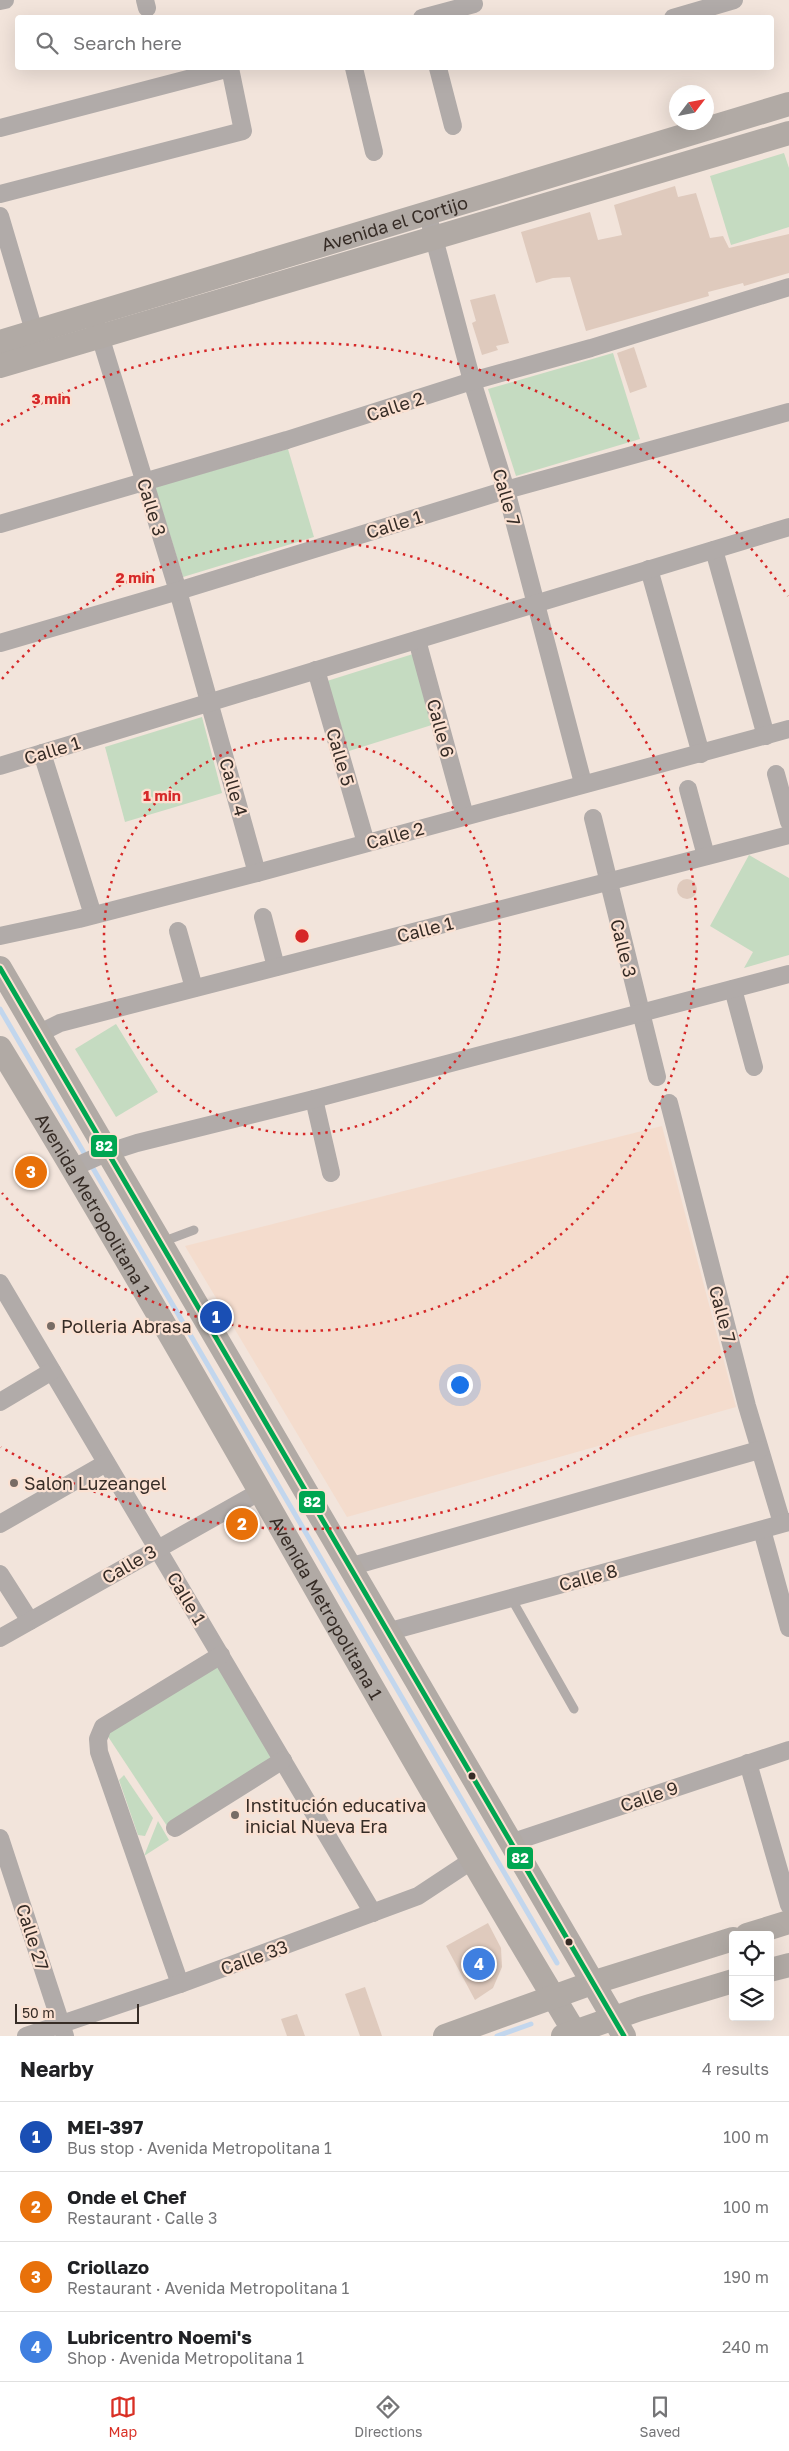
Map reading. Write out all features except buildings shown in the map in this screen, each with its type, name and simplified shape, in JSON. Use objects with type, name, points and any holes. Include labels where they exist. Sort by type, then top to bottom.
[{"type":"street","points":[[0,1],[5,0]]},
{"type":"street","points":[[683,15],[734,0]]},
{"type":"street","points":[[432,15],[474,4]]},
{"type":"street","points":[[0,128],[222,70]]},
{"type":"street","points":[[0,194],[243,131],[230,70]]},
{"type":"street","points":[[354,70],[374,152]]},
{"type":"street","points":[[439,70],[453,126]]},
{"type":"street","name":"Avenida el Cortijo","points":[[0,366],[96,325],[428,212],[789,104]]},
{"type":"street","name":"Avenida el Cortijo","points":[[0,342],[34,331],[96,325],[434,236],[789,133]]},
{"type":"street","name":"Calle 7","points":[[428,212],[472,381],[506,490],[584,783]]},
{"type":"street","points":[[0,216],[34,331]]},
{"type":"street","name":"Calle 2","points":[[0,524],[287,440],[472,381],[591,348],[789,287]]},
{"type":"street","name":"Calle 3","points":[[96,325],[210,702]]},
{"type":"street","name":"Calle 1","points":[[0,644],[506,490],[789,412]]},
{"type":"street","name":"Calle 1","points":[[0,766],[789,527]]},
{"type":"street","points":[[714,550],[766,736]]},
{"type":"street","points":[[649,569],[701,754]]},
{"type":"street","name":"Calle 6","points":[[417,640],[466,816]]},
{"type":"street","name":"Calle 5","points":[[316,670],[366,843]]},
{"type":"street","name":"Calle 4","points":[[210,702],[258,873]]},
{"type":"street","name":"Calle 2","points":[[0,936],[93,916],[258,873],[584,783],[701,754],[789,729]]},
{"type":"street","points":[[42,753],[93,916]]},
{"type":"street","points":[[776,774],[789,822]]},
{"type":"street","points":[[688,789],[706,856]]},
{"type":"street","name":"Calle 3","points":[[593,818],[657,1077]]},
{"type":"street","name":"Calle 1","points":[[38,1034],[60,1023],[789,835]]},
{"type":"street","points":[[263,917],[276,967]]},
{"type":"street","points":[[178,931],[194,988]]},
{"type":"street","name":"Avenida Metropolitana 1","points":[[0,968],[103,1154],[142,1252],[259,1492],[474,1859],[572,2035]]},
{"type":"street","points":[[75,1167],[103,1154],[789,974]]},
{"type":"street","points":[[733,989],[754,1067]]},
{"type":"street","name":"Avenida Metropolitana 1","points":[[0,1048],[75,1167],[142,1252],[278,1442],[387,1632],[619,2027]]},
{"type":"street","points":[[314,1099],[331,1173]]},
{"type":"street","name":"Calle 7","points":[[669,1103],[759,1450],[785,1522]]},
{"type":"street","name":"Calle 1","points":[[0,1283],[373,1913]]},
{"type":"street","points":[[0,1402],[52,1371]]},
{"type":"street","points":[[349,1566],[759,1450]]},
{"type":"street","points":[[0,1524],[106,1463]]},
{"type":"street","name":"Calle 3","points":[[0,1638],[259,1492]]},
{"type":"street","name":"Calle 8","points":[[387,1632],[762,1530],[785,1522]]},
{"type":"street","points":[[762,1530],[789,1628]]},
{"type":"street","points":[[0,1574],[30,1621]]},
{"type":"street","points":[[180,1984],[99,1752],[98,1738],[103,1727],[221,1656]]},
{"type":"street","name":"Calle 9","points":[[510,1843],[789,1750]]},
{"type":"street","points":[[175,1828],[283,1760]]},
{"type":"street","points":[[748,1763],[789,1905]]},
{"type":"street","name":"Calle 27","points":[[0,1838],[63,2030]]},
{"type":"street","name":"Calle 33","points":[[26,2036],[63,2030],[180,1984],[418,1896],[474,1859]]},
{"type":"street","points":[[760,1931],[789,1922]]},
{"type":"street","points":[[445,2036],[592,1983],[729,1940]]},
{"type":"street","points":[[774,1969],[789,1965]]},
{"type":"street","points":[[572,2035],[619,2027],[729,1984]]},
{"type":"lane","points":[[142,1252],[194,1230]]},
{"type":"lane","points":[[511,1598],[574,1709]]},
{"type":"shaded area","points":[[662,1126],[736,1407],[347,1517],[185,1246]]},
{"type":"green space","points":[[784,153],[789,168],[789,227],[731,245],[710,176]]},
{"type":"green space","points":[[613,353],[640,439],[516,476],[488,389]]},
{"type":"green space","points":[[288,449],[314,537],[183,577],[155,487]]},
{"type":"green space","points":[[413,654],[435,724],[349,751],[327,681]]},
{"type":"green space","points":[[202,717],[222,793],[125,822],[105,747]]},
{"type":"green space","points":[[749,855],[789,878],[789,955],[744,968],[753,952],[710,926]]},
{"type":"green space","points":[[116,1024],[158,1092],[116,1117],[75,1049]]},
{"type":"green space","points":[[217,1663],[276,1760],[167,1826],[105,1732]]},
{"type":"green space","points":[[124,1775],[153,1818],[145,1836],[138,1835],[119,1780]]},
{"type":"green space","points":[[158,1821],[169,1840],[144,1856]]},
{"type":"waterway","points":[[0,1009],[557,1963]]},
{"type":"waterway","points":[[497,2036],[531,2024]]},
{"type":"transit line","name":"82","points":[[0,968],[624,2036]]},
{"type":"place","name":"Criollazo","points":[[31,1172]]},
{"type":"place","name":"MEI-397","points":[[216,1317]]},
{"type":"place","name":"Polleria Abrasa","points":[[51,1326]]},
{"type":"place","name":"Salon Luzeangel","points":[[14,1483]]},
{"type":"place","name":"Onde el Chef","points":[[242,1524]]},
{"type":"place","name":"Institución educativa inicial Nueva Era","points":[[235,1815]]},
{"type":"place","name":"Lubricentro Noemi's","points":[[479,1964]]}]
